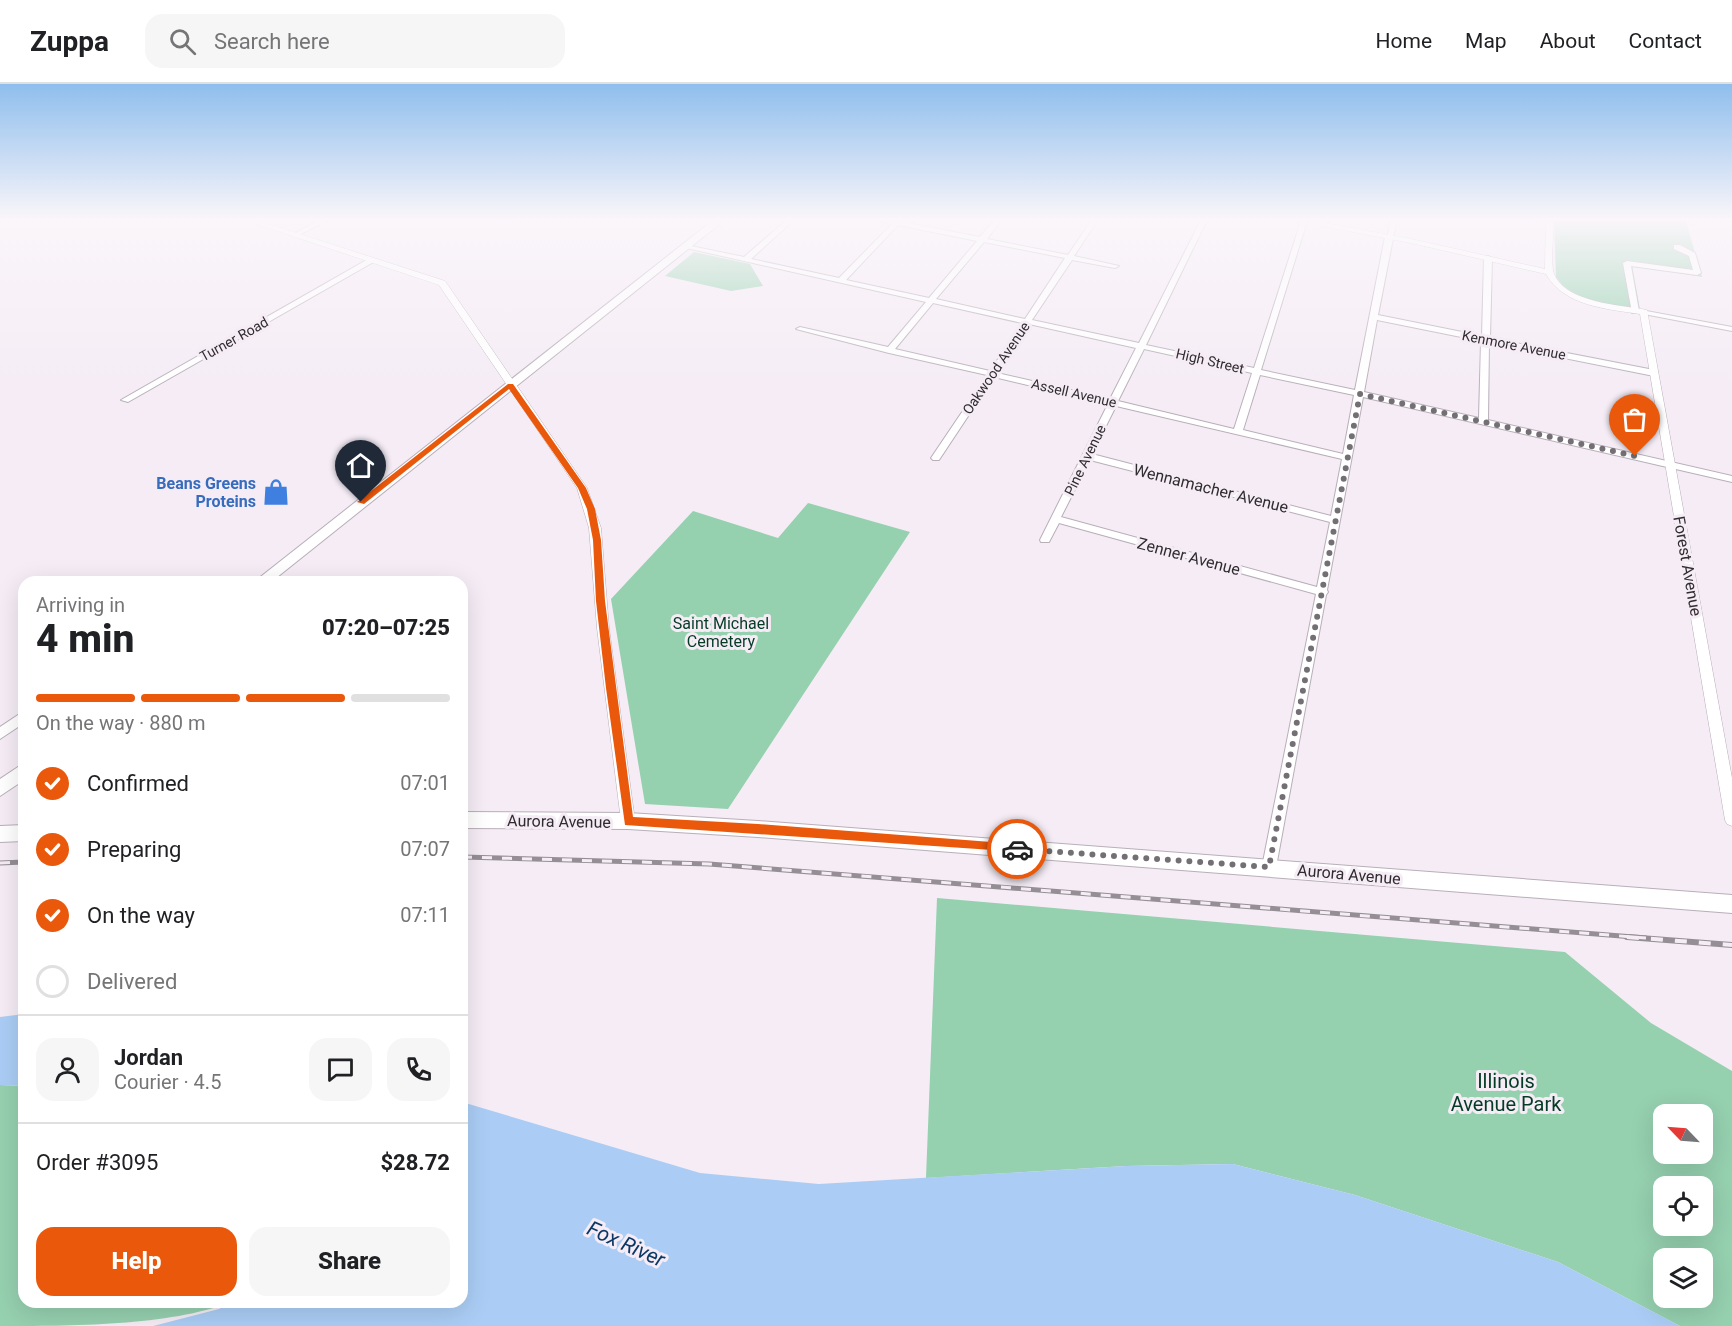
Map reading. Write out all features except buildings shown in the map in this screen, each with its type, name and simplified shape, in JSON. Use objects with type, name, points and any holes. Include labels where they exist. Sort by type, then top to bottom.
[{"type":"main road","points":[[269,576],[649,276]]},
{"type":"main road","points":[[0,789],[18,775]]},
{"type":"main road","name":"Aurora Avenue","points":[[468,820],[628,821],[758,829],[1732,904]]},
{"type":"main road","points":[[0,834],[18,833]]},
{"type":"street","name":"Turner Road","points":[[125,400],[345,276]]},
{"type":"street","points":[[421,276],[442,283],[582,488],[591,509],[597,540],[600,601],[628,821]]},
{"type":"street","name":"High Street","points":[[817,276],[1360,394],[1732,479]]},
{"type":"street","points":[[840,281],[845,276]]},
{"type":"street","points":[[890,351],[951,276]]},
{"type":"street","name":"Oakwood Avenue","points":[[936,458],[1058,276]]},
{"type":"street","name":"Pine Avenue","points":[[1045,540],[1176,276]]},
{"type":"street","points":[[1238,431],[1287,276]]},
{"type":"street","points":[[1269,867],[1382,276]]},
{"type":"street","points":[[1483,422],[1487,276]]},
{"type":"street","points":[[1552,276],[1557,284],[1573,295],[1598,304],[1732,329]]},
{"type":"street","name":"Forest Avenue","points":[[1631,276],[1654,372],[1732,820]]},
{"type":"street","name":"Kenmore Avenue","points":[[1374,317],[1654,372]]},
{"type":"street","name":"Assell Avenue","points":[[800,329],[1348,458]]},
{"type":"street","name":"Wennamacher Avenue","points":[[1087,456],[1336,520]]},
{"type":"street","name":"Zenner Avenue","points":[[1056,519],[1323,592]]},
{"type":"street","points":[[0,734],[18,720]]},
{"type":"green space","points":[[665,276],[757,276],[763,286],[731,291]]},
{"type":"green space","points":[[1634,276],[1640,310],[1582,298],[1563,286],[1556,277]]},
{"type":"green space","name":"Saint Michael Cemetery","points":[[808,503],[910,532],[728,809],[645,804],[611,599],[693,511],[778,538]]},
{"type":"green space","name":"Illinois Avenue Park","points":[[937,898],[1565,952],[1651,1023],[1732,1071],[1732,1326],[1680,1326],[1558,1262],[1355,1195],[1233,1164],[1126,1166],[926,1178]]},
{"type":"green space","points":[[0,1085],[18,1086],[18,1308],[212,1308],[179,1316],[118,1323],[0,1326]]},
{"type":"water","points":[[18,1015],[18,1086],[0,1085],[0,1017]]},
{"type":"water","name":"Fox River","points":[[468,1104],[700,1173],[819,1184],[1126,1166],[1233,1164],[1355,1195],[1558,1262],[1680,1326],[153,1326],[219,1309],[468,1308]]},
{"type":"railway","points":[[468,857],[709,864],[1646,938]]},
{"type":"railway","points":[[0,863],[18,862]]},
{"type":"railway","points":[[1627,937],[1732,945]]},
{"type":"way so far","points":[[1017,849],[1269,867],[1293,753],[1360,394],[1635,456]]},
{"type":"place","name":"Beans Greens Proteins","points":[[276,492]]},
{"type":"route","points":[[361,502],[510,385],[582,488],[591,509],[597,540],[600,601],[628,821],[1017,849]]}]
